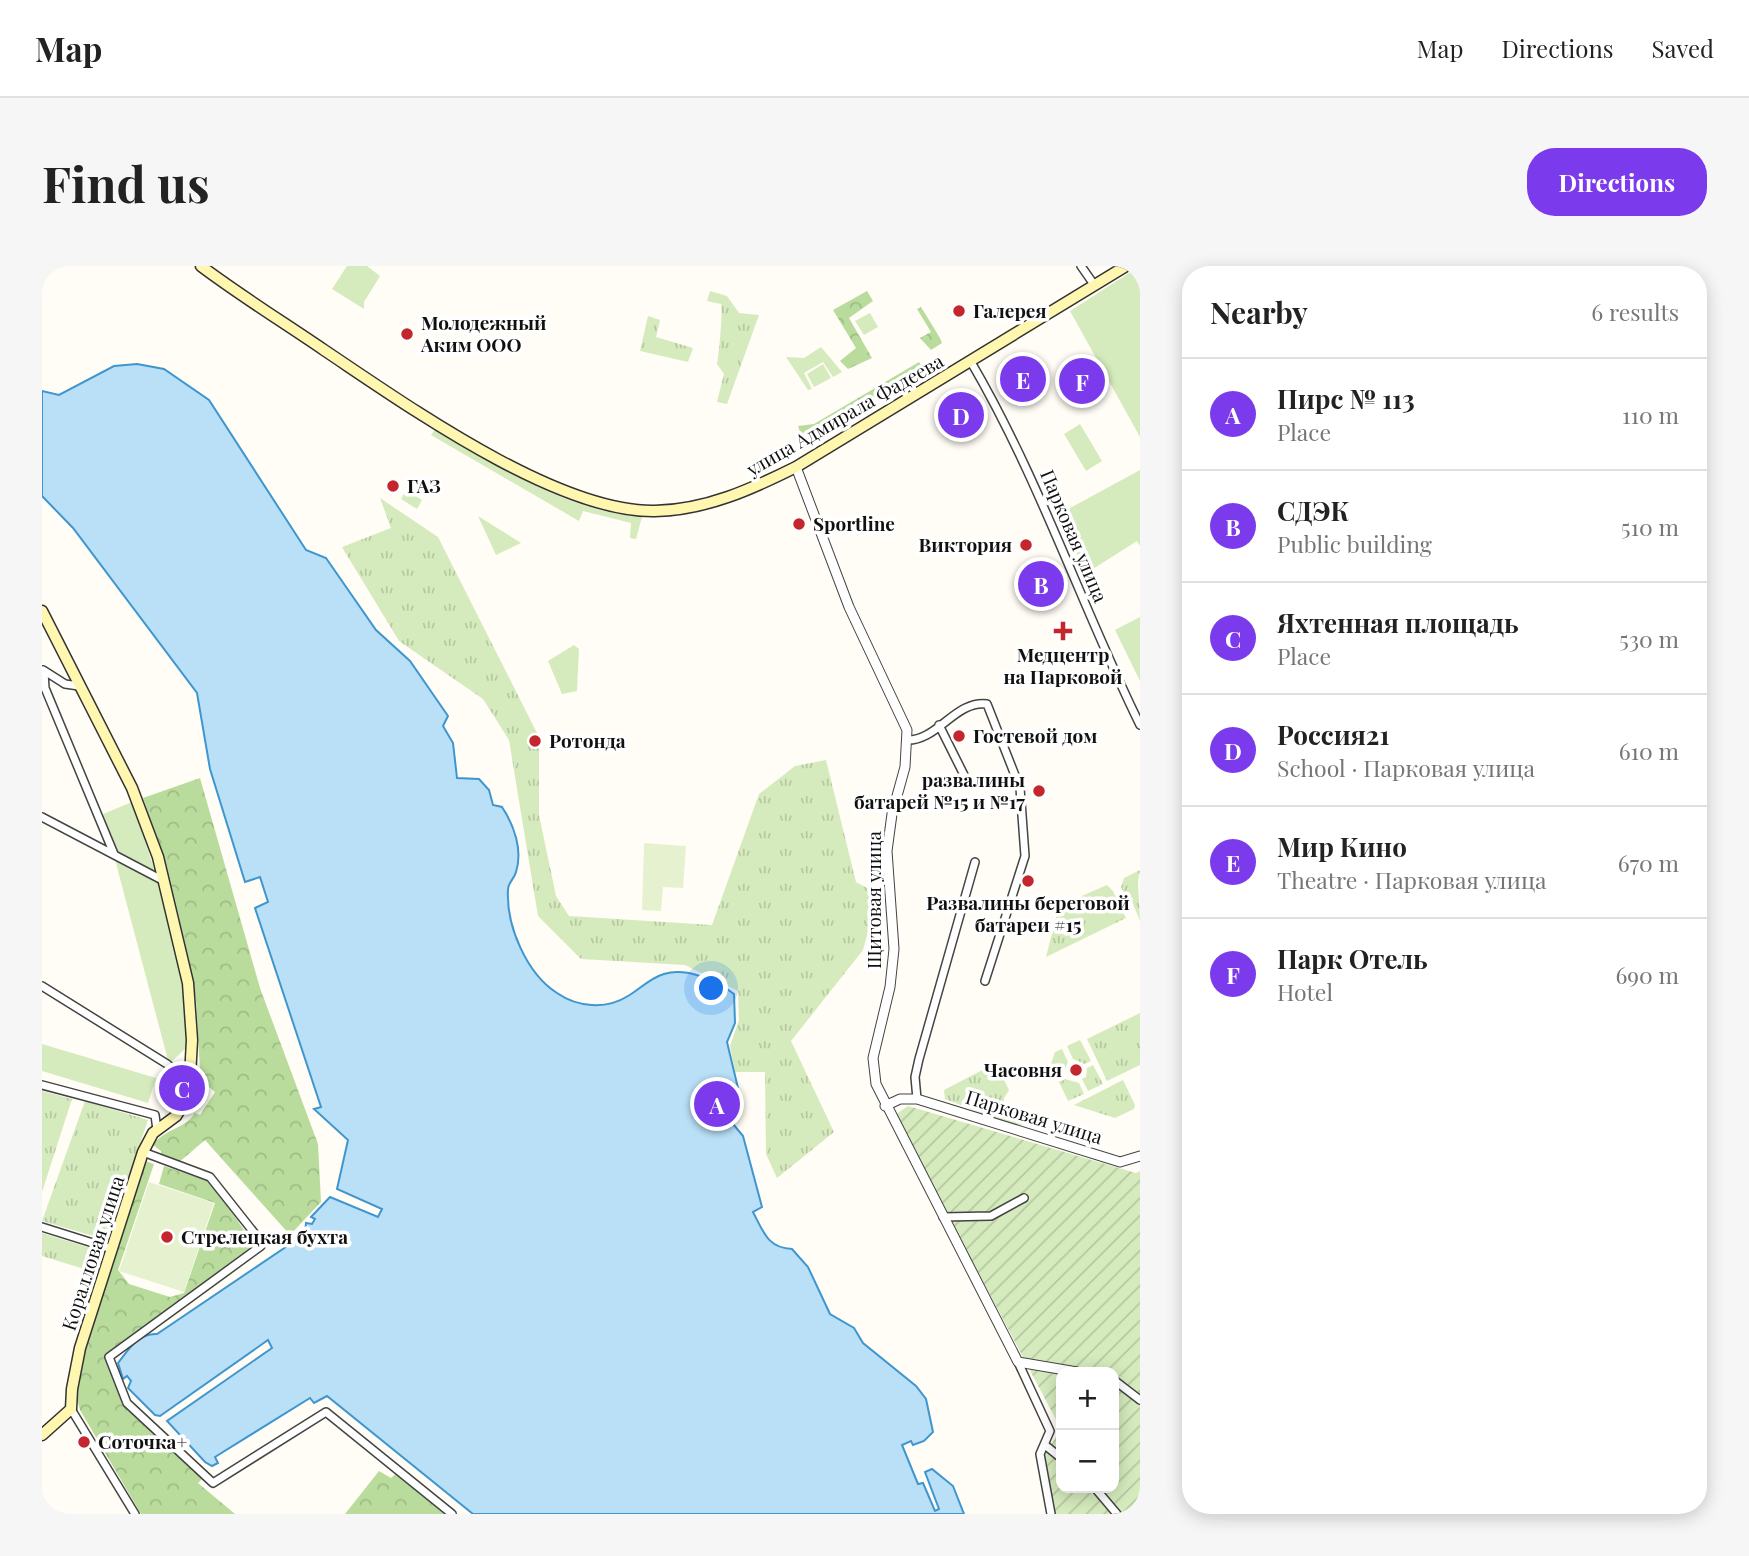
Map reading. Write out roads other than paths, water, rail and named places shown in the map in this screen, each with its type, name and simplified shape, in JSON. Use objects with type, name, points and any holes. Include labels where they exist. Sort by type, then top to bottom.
[{"type":"main road","name":"улица Адмирала Фадеева","points":[[201,266],[242,297],[384,390],[533,478],[596,502],[655,511],[702,505],[750,490],[796,467],[1126,266]]},
{"type":"main road","points":[[42,611],[132,788],[163,881],[191,997],[190,1090]]},
{"type":"main road","name":"Коралловая улица","points":[[71,1409],[80,1348],[143,1152],[156,1130],[176,1115],[190,1090]]},
{"type":"main road","points":[[42,1435],[71,1409]]},
{"type":"street","points":[[1081,266],[1095,286]]},
{"type":"street","name":"Парковая улица","points":[[971,362],[1014,439],[1083,603],[1140,725]]},
{"type":"street","name":"Щитовая улица","points":[[796,467],[849,607],[907,730],[905,767],[892,814],[887,851],[894,949],[890,987],[873,1058],[876,1084],[1048,1421],[1050,1431],[1041,1461],[1051,1514]]},
{"type":"street","points":[[43,671],[65,684],[79,685]]},
{"type":"street","points":[[43,671],[45,688],[114,854]]},
{"type":"street","points":[[906,740],[919,741],[939,725],[972,707],[987,704],[1020,788],[1025,856],[985,981]]},
{"type":"street","points":[[939,725],[967,781]]},
{"type":"street","points":[[42,817],[163,881]]},
{"type":"street","points":[[917,1099],[915,1077],[919,1059],[975,862]]},
{"type":"street","points":[[42,986],[167,1064],[190,1090]]},
{"type":"street","points":[[42,1085],[155,1115],[156,1130]]},
{"type":"street","name":"Парковая улица","points":[[886,1106],[900,1099],[917,1099],[1120,1162],[1140,1156]]},
{"type":"street","points":[[143,1152],[211,1177],[260,1239],[261,1245],[109,1357],[127,1403],[212,1483],[326,1412],[452,1514]]},
{"type":"street","points":[[943,1217],[991,1216],[1024,1198]]},
{"type":"street","points":[[42,1227],[112,1249]]},
{"type":"street","points":[[1018,1362],[1056,1368]]},
{"type":"street","points":[[1119,1384],[1140,1400]]},
{"type":"street","points":[[71,1409],[135,1514]]},
{"type":"street","points":[[1045,1445],[1056,1454]]},
{"type":"street","points":[[1099,1493],[1117,1514]]},
{"type":"water","points":[[137,364],[164,369],[209,400],[306,550],[326,558],[376,630],[410,661],[448,716],[443,726],[453,743],[457,778],[479,779],[489,790],[493,805],[502,807],[514,830],[518,864],[508,887],[511,919],[520,948],[546,985],[573,1001],[601,1005],[628,996],[659,976],[682,972],[710,980],[734,994],[735,1023],[727,1042],[738,1088],[733,1096],[699,1096],[700,1118],[729,1119],[743,1136],[762,1207],[753,1212],[768,1238],[777,1246],[792,1249],[808,1267],[830,1314],[854,1328],[863,1343],[916,1386],[926,1399],[933,1432],[924,1441],[913,1445],[911,1441],[902,1445],[918,1484],[923,1483],[935,1511],[939,1509],[925,1472],[932,1469],[953,1486],[964,1514],[473,1514],[327,1396],[314,1403],[310,1398],[215,1457],[218,1463],[212,1466],[205,1462],[167,1421],[272,1348],[268,1340],[160,1416],[155,1415],[128,1388],[131,1381],[127,1376],[123,1379],[118,1363],[134,1343],[144,1336],[157,1334],[305,1234],[306,1223],[312,1224],[315,1219],[311,1217],[330,1197],[378,1217],[382,1209],[337,1189],[348,1140],[314,1109],[321,1107],[255,908],[268,902],[260,877],[245,882],[210,769],[197,693],[73,528],[42,496],[42,391],[59,395],[114,366]]},
{"type":"place","name":"Галерея","points":[[959,311]]},
{"type":"place","name":"Молодежный Аким ООО","points":[[407,334]]},
{"type":"place","name":"Мир Кино","points":[[1023,379]]},
{"type":"place","name":"Парк Отель","points":[[1082,381]]},
{"type":"place","name":"Россия21","points":[[961,415]]},
{"type":"place","name":"ГАЗ","points":[[393,486]]},
{"type":"place","name":"Sportline","points":[[799,524]]},
{"type":"place","name":"Виктория","points":[[1026,545]]},
{"type":"place","name":"СДЭК","points":[[1041,584]]},
{"type":"place","name":"Медцентр на Парковой","points":[[1063,631]]},
{"type":"place","name":"Гостевой дом","points":[[959,736]]},
{"type":"place","name":"Ротонда","points":[[535,741]]},
{"type":"place","name":"развалины батарей №15 и №17","points":[[1039,791]]},
{"type":"place","name":"Развалины береговой батареи #15","points":[[1028,881]]},
{"type":"place","name":"Часовня","points":[[1076,1070]]},
{"type":"place","name":"Яхтенная площадь","points":[[182,1088]]},
{"type":"place","name":"Пирс № 113","points":[[717,1104]]},
{"type":"place","name":"Стрелецкая бухта","points":[[167,1237]]},
{"type":"place","name":"Соточка+","points":[[84,1442]]}]
